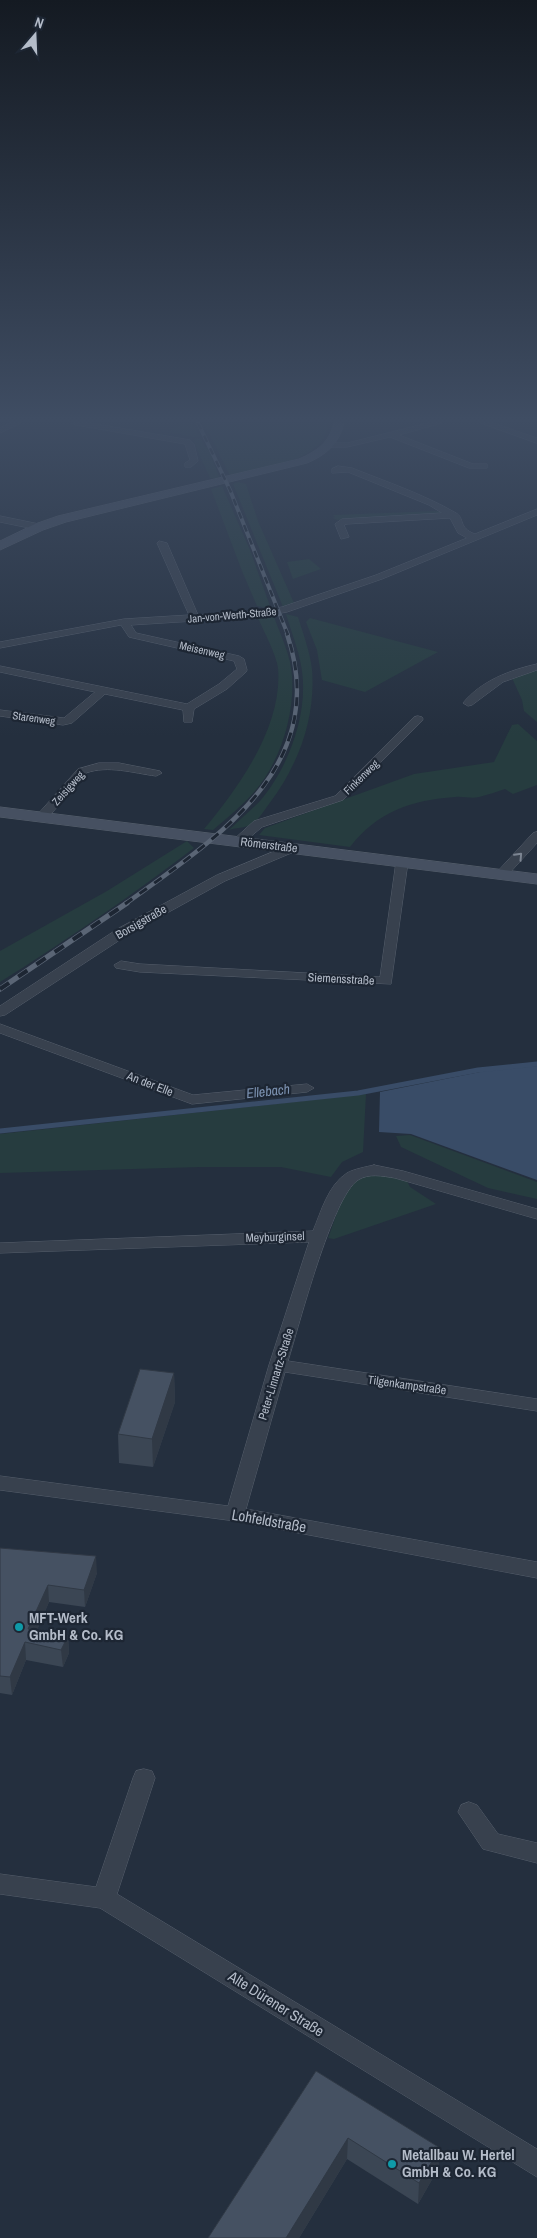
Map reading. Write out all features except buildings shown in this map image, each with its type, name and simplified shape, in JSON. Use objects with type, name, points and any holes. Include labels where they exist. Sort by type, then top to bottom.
[{"type":"main road","points":[[0,546],[38,527]]},
{"type":"main road","name":"Römerstraße","points":[[0,812],[537,879]]},
{"type":"street","points":[[340,527],[344,537]]},
{"type":"street","points":[[458,527],[461,532],[474,537]]},
{"type":"street","name":"Jan-von-Werth-Straße","points":[[0,645],[124,622],[258,614],[284,610],[379,577],[498,527]]},
{"type":"street","points":[[162,543],[196,618]]},
{"type":"street","name":"Meisenweg","points":[[0,669],[103,690],[188,714],[223,688],[242,670],[239,659],[133,634],[124,622]]},
{"type":"street","points":[[468,703],[481,691],[504,676],[537,667]]},
{"type":"street","name":"Starenweg","points":[[0,713],[56,722],[68,721],[103,690]]},
{"type":"street","name":"Finkenweg","points":[[238,841],[258,824],[339,798],[418,719]]},
{"type":"street","name":"Zeisigweg","points":[[42,817],[82,771],[87,768],[107,766],[156,773]]},
{"type":"street","points":[[501,874],[537,836]]},
{"type":"street","name":"Borsigstraße","points":[[0,1012],[124,931],[221,878],[292,848]]},
{"type":"street","name":"Siemensstraße","points":[[121,964],[140,968],[386,981],[402,862]]},
{"type":"street","points":[[166,959],[176,969]]},
{"type":"street","name":"An der Elle","points":[[0,1028],[192,1100],[307,1088]]},
{"type":"street","name":"Meyburginsel","points":[[0,1248],[319,1236],[335,1197],[342,1186],[353,1176],[374,1170],[397,1174],[537,1214]]},
{"type":"street","name":"Peter-Linnartz-Straße","points":[[235,1514],[278,1365],[319,1236]]},
{"type":"street","name":"Tilgenkampstraße","points":[[278,1365],[537,1405]]},
{"type":"street","name":"Lohfeldstraße","points":[[0,1483],[235,1514],[537,1570]]},
{"type":"street","points":[[104,1898],[144,1778]]},
{"type":"street","points":[[469,1812],[491,1842],[537,1853]]},
{"type":"street","name":"Alte Dürener Straße","points":[[0,1884],[104,1898],[537,2164]]},
{"type":"green space","points":[[226,527],[240,527],[271,609],[257,606]]},
{"type":"green space","points":[[251,527],[261,527],[294,603],[283,607]]},
{"type":"green space","points":[[309,559],[321,569],[293,579],[287,562]]},
{"type":"green space","points":[[286,614],[298,617],[311,663],[312,687],[308,723],[303,741],[289,774],[262,814],[251,825],[229,830],[260,801],[280,772],[295,738],[300,719],[303,683],[301,665]]},
{"type":"green space","points":[[274,617],[288,654],[292,676],[291,706],[284,737],[272,766],[255,791],[213,830],[204,829],[244,775],[266,733],[273,712],[278,690],[278,668],[258,618]]},
{"type":"green space","points":[[310,618],[438,652],[365,692],[322,680],[317,650],[306,622]]},
{"type":"green space","points":[[537,670],[537,722],[524,711],[522,700],[512,678]]},
{"type":"green space","points":[[518,724],[537,741],[537,785],[513,794],[505,789],[476,798],[439,799],[410,805],[384,816],[372,824],[350,847],[259,835],[265,828],[414,774],[494,762],[512,725]]},
{"type":"green space","points":[[187,841],[194,848],[98,917],[0,982],[0,951],[107,891]]},
{"type":"green space","points":[[366,1094],[363,1152],[342,1162],[331,1177],[281,1167],[200,1167],[0,1173],[0,1134]]},
{"type":"green space","points":[[410,1135],[537,1182],[537,1199],[488,1188],[401,1147],[396,1136]]},
{"type":"green space","points":[[374,1173],[406,1179],[410,1187],[436,1204],[334,1239],[328,1238],[348,1189],[358,1178]]},
{"type":"water","points":[[537,1066],[537,1180],[411,1134],[379,1132],[380,1092],[485,1071]]},
{"type":"waterway","name":"Ellebach","points":[[0,1131],[358,1093],[478,1070],[537,1064]]},
{"type":"railway","points":[[245,527],[288,635]]},
{"type":"railway","points":[[125,904],[195,853],[229,824],[257,794],[280,760],[294,723],[297,681],[287,634]]},
{"type":"railway","points":[[0,989],[127,903]]},
{"type":"place","name":"MFT-Werk GmbH & Co. KG","points":[[19,1627]]},
{"type":"place","name":"Metallbau W. Hertel GmbH & Co. KG","points":[[392,2164]]}]
